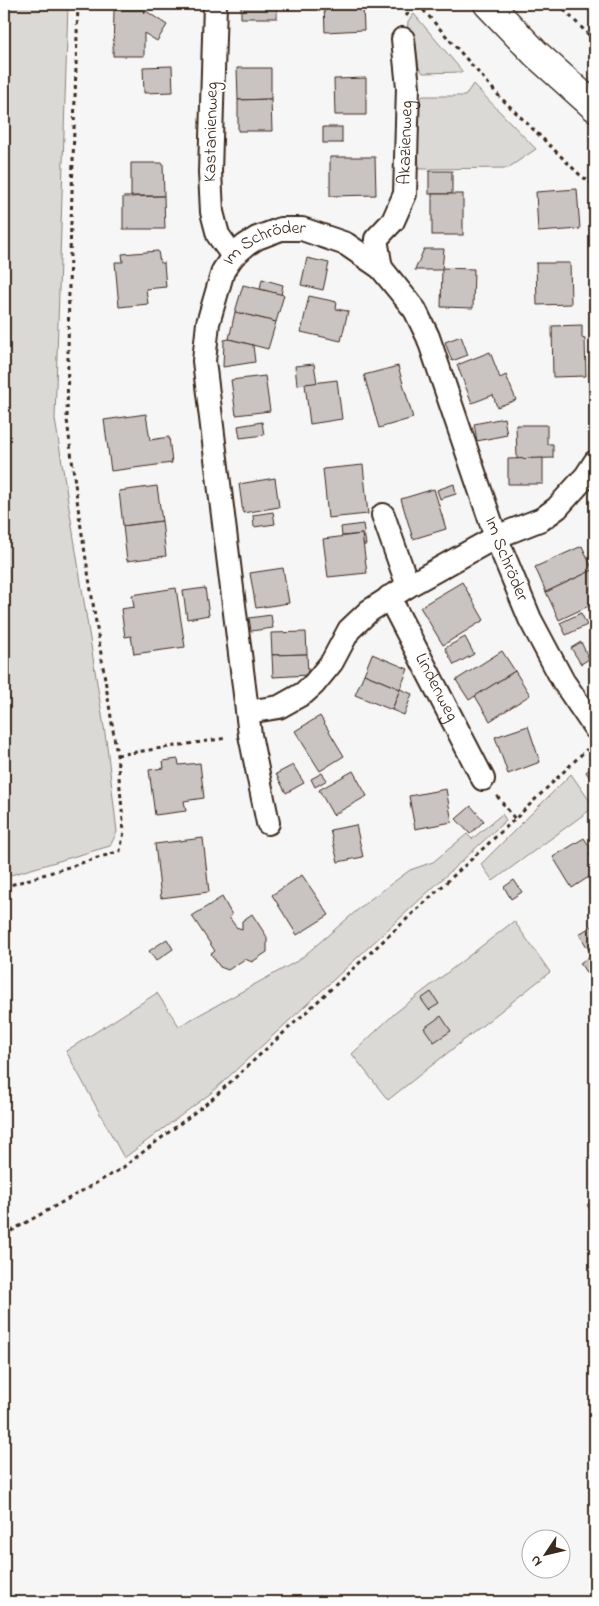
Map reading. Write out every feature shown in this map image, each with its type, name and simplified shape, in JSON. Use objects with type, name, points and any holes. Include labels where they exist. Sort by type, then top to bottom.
[{"type":"street","name":"Kastanienweg","points":[[215,4],[210,172],[212,212],[218,236],[233,256]]},
{"type":"street","points":[[488,4],[536,54],[595,107]]},
{"type":"street","name":"Akazienweg","points":[[381,268],[376,239],[393,220],[405,194],[408,87],[403,39]]},
{"type":"street","name":"Im Schröder","points":[[268,823],[250,735],[204,361],[208,323],[223,271],[233,256],[257,238],[282,229],[302,228],[346,244],[381,268],[415,310],[428,336],[496,537],[530,620],[592,738]]},
{"type":"street","points":[[248,712],[279,707],[304,693],[332,662],[349,630],[369,611],[389,597],[496,537],[542,519],[557,508],[586,476],[595,462]]},
{"type":"street","points":[[383,515],[408,586]]},
{"type":"street","name":"Lindenweg","points":[[389,597],[483,779]]},
{"type":"path","points":[[4,887],[120,851],[124,832],[116,755],[79,515],[67,420],[69,286],[78,4]]},
{"type":"path","points":[[418,4],[499,96],[580,175],[595,186]]},
{"type":"path","points":[[558,4],[595,41]]},
{"type":"path","points":[[116,755],[250,735]]},
{"type":"path","points":[[4,1235],[122,1168],[212,1099],[515,820],[592,738]]},
{"type":"path","points":[[483,779],[515,820]]},
{"type":"shaded area","points":[[4,4],[68,4],[55,419],[107,746],[117,832],[110,846],[4,877]]},
{"type":"shaded area","points":[[414,14],[463,72],[423,73],[419,68],[415,39],[407,39],[408,21]]},
{"type":"shaded area","points":[[473,84],[536,149],[508,168],[419,169],[416,103],[423,96],[465,96]]},
{"type":"shaded area","points":[[571,774],[594,807],[493,881],[481,864]]},
{"type":"shaded area","points":[[502,814],[506,820],[211,1093],[124,1158],[66,1051],[157,993],[179,1026],[299,960],[368,901],[410,870],[433,862],[467,834],[472,839]]},
{"type":"shaded area","points":[[514,921],[550,972],[388,1100],[352,1054],[395,1013]]},
{"type":"building","points":[[241,4],[277,4],[277,18],[241,18]]},
{"type":"building","points":[[324,4],[363,4],[364,30],[325,32]]},
{"type":"building","points":[[114,10],[145,10],[144,13],[146,11],[167,25],[157,41],[144,33],[144,56],[113,56]]},
{"type":"building","points":[[172,66],[173,92],[144,93],[143,67]]},
{"type":"building","points":[[237,68],[271,68],[271,99],[238,100]]},
{"type":"building","points":[[366,78],[366,115],[335,115],[334,79]]},
{"type":"building","points":[[271,99],[272,131],[238,131],[238,100]]},
{"type":"building","points":[[323,127],[342,127],[342,143],[323,143]]},
{"type":"building","points":[[330,157],[375,157],[376,195],[330,196]]},
{"type":"building","points":[[131,163],[163,163],[164,196],[131,196]]},
{"type":"building","points":[[429,171],[452,171],[452,194],[429,194]]},
{"type":"building","points":[[577,189],[580,229],[538,232],[536,192]]},
{"type":"building","points":[[432,194],[463,194],[463,235],[432,235]]},
{"type":"building","points":[[164,196],[165,229],[123,229],[123,197]]},
{"type":"building","points":[[424,249],[444,249],[442,270],[415,270]]},
{"type":"building","points":[[158,251],[160,263],[164,263],[166,287],[146,289],[148,304],[119,307],[115,262],[123,262],[122,254]]},
{"type":"building","points":[[307,258],[329,263],[323,290],[301,285]]},
{"type":"building","points":[[536,263],[570,263],[571,304],[537,305]]},
{"type":"building","points":[[442,268],[474,269],[473,308],[441,307]]},
{"type":"building","points":[[262,279],[283,285],[281,295],[260,289]]},
{"type":"building","points":[[243,285],[284,295],[276,322],[235,312]]},
{"type":"building","points":[[309,296],[337,302],[336,309],[348,311],[341,341],[301,332]]},
{"type":"building","points":[[235,312],[276,322],[268,349],[229,339]]},
{"type":"building","points":[[582,325],[582,338],[585,339],[586,376],[553,377],[552,326]]},
{"type":"building","points":[[461,336],[468,355],[452,361],[445,342]]},
{"type":"building","points":[[229,339],[253,345],[255,362],[223,367],[224,340]]},
{"type":"building","points":[[490,352],[500,378],[506,375],[516,400],[497,407],[493,395],[472,403],[457,365]]},
{"type":"building","points":[[314,364],[317,383],[297,385],[295,366]]},
{"type":"building","points":[[398,366],[413,418],[379,428],[364,375]]},
{"type":"building","points":[[265,376],[270,411],[236,415],[231,380]]},
{"type":"building","points":[[337,380],[342,419],[310,424],[305,384]]},
{"type":"building","points":[[146,414],[150,440],[169,437],[172,463],[111,471],[104,420]]},
{"type":"building","points":[[504,418],[507,435],[477,441],[474,424]]},
{"type":"building","points":[[262,422],[264,435],[240,438],[238,426]]},
{"type":"building","points":[[516,425],[547,425],[547,444],[553,444],[553,458],[517,459]]},
{"type":"building","points":[[543,458],[543,484],[508,484],[508,459]]},
{"type":"building","points":[[363,465],[368,514],[328,518],[323,469]]},
{"type":"building","points":[[275,478],[279,507],[243,513],[239,484]]},
{"type":"building","points":[[454,484],[456,494],[440,499],[437,490]]},
{"type":"building","points":[[157,486],[162,521],[123,526],[119,491]]},
{"type":"building","points":[[434,489],[446,529],[413,539],[401,499]]},
{"type":"building","points":[[273,512],[275,524],[254,527],[253,515]]},
{"type":"building","points":[[162,521],[166,556],[127,561],[123,526]]},
{"type":"building","points":[[363,524],[366,545],[363,545],[362,534],[342,536],[341,527]]},
{"type":"building","points":[[362,534],[367,573],[328,577],[323,539]]},
{"type":"building","points":[[582,546],[593,570],[546,592],[535,567]]},
{"type":"building","points":[[283,568],[289,603],[256,608],[250,573]]},
{"type":"building","points":[[593,570],[595,575],[595,603],[559,620],[546,592]]},
{"type":"building","points":[[462,582],[484,620],[443,645],[420,607]]},
{"type":"building","points":[[176,588],[185,647],[134,654],[131,636],[125,637],[121,609],[134,607],[132,595]]},
{"type":"building","points":[[205,588],[209,615],[187,619],[183,591]]},
{"type":"building","points":[[581,613],[587,625],[566,635],[560,623]]},
{"type":"building","points":[[271,615],[273,628],[251,631],[249,618]]},
{"type":"building","points":[[306,632],[307,654],[272,655],[271,633]]},
{"type":"building","points":[[465,637],[474,654],[454,665],[445,648]]},
{"type":"building","points":[[581,642],[589,659],[581,664],[571,648]]},
{"type":"building","points":[[502,651],[515,671],[469,700],[456,680]]},
{"type":"building","points":[[307,654],[308,675],[273,677],[272,655]]},
{"type":"building","points":[[372,654],[408,669],[400,689],[364,674]]},
{"type":"building","points":[[515,671],[530,695],[490,721],[475,696]]},
{"type":"building","points":[[364,674],[400,689],[392,710],[355,695]]},
{"type":"building","points":[[400,689],[412,694],[404,715],[392,710]]},
{"type":"building","points":[[320,716],[344,756],[320,771],[295,731]]},
{"type":"building","points":[[528,726],[540,762],[508,774],[495,737]]},
{"type":"building","points":[[178,759],[179,765],[200,763],[204,798],[184,801],[186,811],[155,815],[149,770],[164,768],[163,761]]},
{"type":"building","points":[[293,765],[304,783],[286,793],[276,774]]},
{"type":"building","points":[[594,766],[595,775],[590,778],[586,772]]},
{"type":"building","points":[[353,771],[367,796],[333,815],[319,790]]},
{"type":"building","points":[[322,773],[327,780],[315,787],[311,779]]},
{"type":"building","points":[[446,789],[452,822],[415,829],[409,796]]},
{"type":"building","points":[[471,806],[484,821],[470,834],[456,819]]},
{"type":"building","points":[[356,825],[363,857],[338,862],[330,830]]},
{"type":"building","points":[[203,838],[209,892],[161,898],[155,844]]},
{"type":"building","points":[[584,838],[593,852],[589,854],[595,863],[595,873],[572,888],[553,857]]},
{"type":"building","points":[[595,873],[595,890],[588,878]]},
{"type":"building","points":[[302,875],[329,915],[297,935],[272,895]]},
{"type":"building","points":[[514,880],[522,892],[511,899],[504,887]]},
{"type":"building","points":[[222,897],[232,915],[229,917],[236,927],[242,929],[242,921],[252,914],[267,937],[267,952],[252,962],[245,959],[228,970],[220,967],[211,954],[215,951],[192,916]]},
{"type":"building","points":[[595,899],[595,906],[594,907],[590,902]]},
{"type":"building","points":[[595,924],[595,972],[589,977],[580,963],[592,955],[579,934]]},
{"type":"building","points":[[167,939],[173,949],[156,961],[149,951]]},
{"type":"building","points":[[431,992],[439,1004],[429,1010],[421,999]]},
{"type":"building","points":[[441,1016],[451,1031],[434,1042],[424,1028]]},
{"type":"building","points":[[595,1199],[595,1217],[587,1205]]}]
